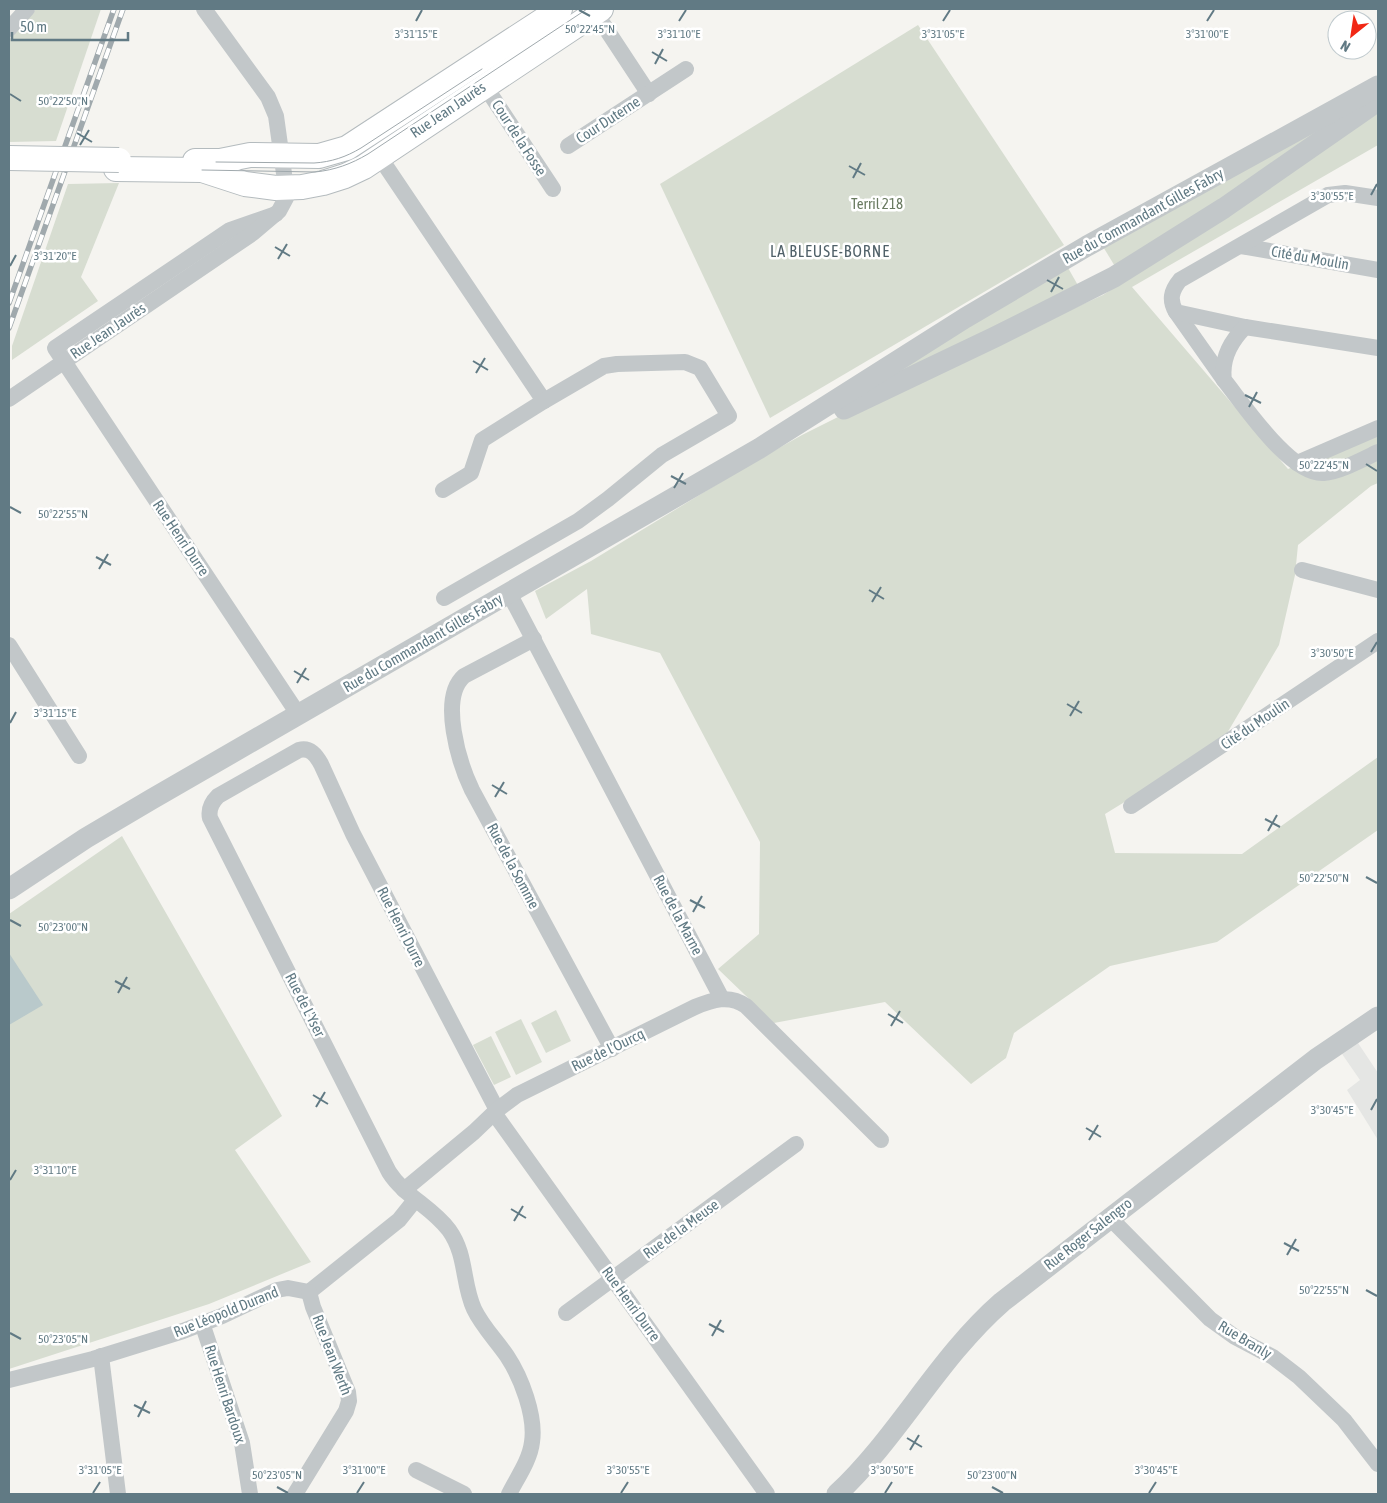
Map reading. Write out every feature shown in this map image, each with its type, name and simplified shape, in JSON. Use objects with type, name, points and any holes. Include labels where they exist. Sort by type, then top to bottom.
[{"type":"main road","name":"Rue Jean Jaurès","points":[[209,166],[247,155],[319,156],[348,148],[560,9]]},
{"type":"main road","name":"Rue Jean Jaurès","points":[[209,166],[252,185],[286,188],[316,184],[339,178],[358,170],[598,11]]},
{"type":"main road","points":[[9,158],[118,165]]},
{"type":"main road","points":[[9,168],[118,165],[209,166]]},
{"type":"street","points":[[9,29],[27,9]]},
{"type":"street","points":[[204,9],[272,103],[276,116],[281,156]]},
{"type":"street","name":"Cour Duterne","points":[[598,11],[649,94]]},
{"type":"street","name":"Cour Duterne","points":[[568,146],[686,69]]},
{"type":"street","name":"Cour de la Fosse","points":[[485,86],[553,189]]},
{"type":"street","name":"Rue du Commandant Gilles Fabry","points":[[9,878],[86,838],[760,448],[965,318],[1079,251],[1378,86]]},
{"type":"street","name":"Rue du Commandant Gilles Fabry","points":[[760,448],[995,338],[1093,289],[1224,208],[1378,101]]},
{"type":"street","name":"Rue Jean Jaurès","points":[[9,398],[253,233],[276,214],[283,205],[286,188],[281,156]]},
{"type":"street","points":[[379,156],[544,401]]},
{"type":"street","name":"Cité du Moulin","points":[[1176,312],[1171,298],[1180,280],[1328,196],[1345,193],[1378,198]]},
{"type":"street","name":"Cité du Moulin","points":[[1241,246],[1378,270]]},
{"type":"street","points":[[1176,312],[1245,327],[1378,348]]},
{"type":"street","points":[[1176,312],[1224,380],[1279,448],[1297,463],[1314,472],[1326,473],[1378,452]]},
{"type":"street","points":[[1224,380],[1223,367],[1226,354],[1235,338],[1245,327]]},
{"type":"street","name":"Rue Henri Durre","points":[[63,361],[298,714]]},
{"type":"street","points":[[443,490],[471,473],[482,440],[604,366],[685,362],[700,368],[729,416],[662,455],[600,506],[578,521],[444,598]]},
{"type":"street","points":[[1297,463],[1378,428]]},
{"type":"street","points":[[1302,570],[1378,590]]},
{"type":"street","name":"Rue de la Marne","points":[[509,593],[722,999]]},
{"type":"street","name":"Rue de la Somme","points":[[534,639],[464,676],[455,687],[453,718],[457,748],[466,775],[612,1049]]},
{"type":"street","name":"Cité du Moulin","points":[[1131,806],[1378,641]]},
{"type":"street","points":[[9,645],[79,756]]},
{"type":"street","name":"Rue Henri Durre","points":[[210,818],[209,809],[218,796],[290,754],[303,749],[311,751],[321,764],[353,834],[495,1112],[767,1494]]},
{"type":"street","name":"Rue de L'Yser","points":[[210,818],[389,1172],[410,1195],[437,1218],[453,1237],[462,1258],[473,1308],[507,1355],[520,1379],[532,1418],[532,1442],[525,1462],[509,1494]]},
{"type":"street","name":"Rue du Commandant Gilles Fabry","points":[[9,889],[86,838]]},
{"type":"street","points":[[722,999],[733,999],[746,1006],[881,1140]]},
{"type":"street","name":"Rue de l'Ourcq","points":[[410,1195],[466,1138],[495,1112],[523,1092],[695,1007],[722,999]]},
{"type":"street","name":"Rue Roger Salengro","points":[[837,1494],[869,1460],[983,1319],[1027,1281],[1316,1058],[1378,1017]]},
{"type":"street","name":"Rue de la Meuse","points":[[566,1313],[796,1144]]},
{"type":"street","points":[[308,1292],[398,1220],[410,1195]]},
{"type":"street","name":"Rue Branly","points":[[1109,1217],[1210,1319],[1236,1337],[1282,1362],[1299,1376],[1344,1420],[1378,1464]]},
{"type":"street","name":"Rue Léopold Durand","points":[[9,1380],[101,1356],[202,1323],[277,1290],[288,1288],[308,1292]]},
{"type":"street","name":"Rue Jean Werth","points":[[295,1494],[344,1416],[349,1401],[348,1392],[308,1292]]},
{"type":"street","name":"Rue Henri Bardoux","points":[[202,1323],[242,1443],[250,1494]]},
{"type":"street","points":[[101,1356],[118,1494]]},
{"type":"street","points":[[416,1470],[464,1494]]},
{"type":"shaded area","points":[[9,953],[43,1005],[9,1025]]},
{"type":"shaded area","points":[[1356,1040],[1378,1073],[1378,1140],[1347,1090],[1360,1080],[1340,1051]]},
{"type":"green space","points":[[36,9],[101,9],[56,141],[9,142],[9,40]]},
{"type":"green space","name":"Terril 218","points":[[918,25],[1064,245],[770,418],[660,184]]},
{"type":"green space","points":[[1378,113],[1378,145],[1132,287],[1288,469],[1378,432],[1378,483],[1371,486],[1298,545],[1295,575],[1279,645],[1226,735],[1162,779],[1105,814],[1115,853],[1242,854],[1378,757],[1378,830],[1217,942],[1110,966],[1014,1033],[1006,1058],[971,1084],[885,1002],[774,1023],[718,969],[759,934],[760,842],[660,653],[591,634],[587,589],[546,619],[535,591],[591,561],[747,466],[802,435],[876,398],[1103,295]]},
{"type":"green space","points":[[1336,115],[1341,122],[1116,268],[1102,245]]},
{"type":"green space","points":[[119,183],[81,277],[98,301],[12,360],[12,346],[68,184]]},
{"type":"green space","points":[[1067,266],[1080,289],[898,373],[895,366]]},
{"type":"green space","points":[[122,836],[282,1116],[235,1150],[311,1262],[209,1304],[9,1369],[9,914]]},
{"type":"green space","points":[[556,1010],[571,1041],[546,1053],[531,1023]]},
{"type":"green space","points":[[521,1019],[542,1062],[516,1075],[495,1032]]},
{"type":"green space","points":[[491,1036],[511,1077],[494,1085],[473,1045]]},
{"type":"tram line","points":[[202,170],[315,172],[349,164],[368,154],[587,9]]},
{"type":"tram line","points":[[216,162],[314,163],[326,162],[350,154],[482,69]]},
{"type":"railway","points":[[9,303],[114,9]]},
{"type":"railway","points":[[9,328],[123,9]]},
{"type":"district","name":"LA BLEUSE-BORNE","points":[[830,251]]}]
